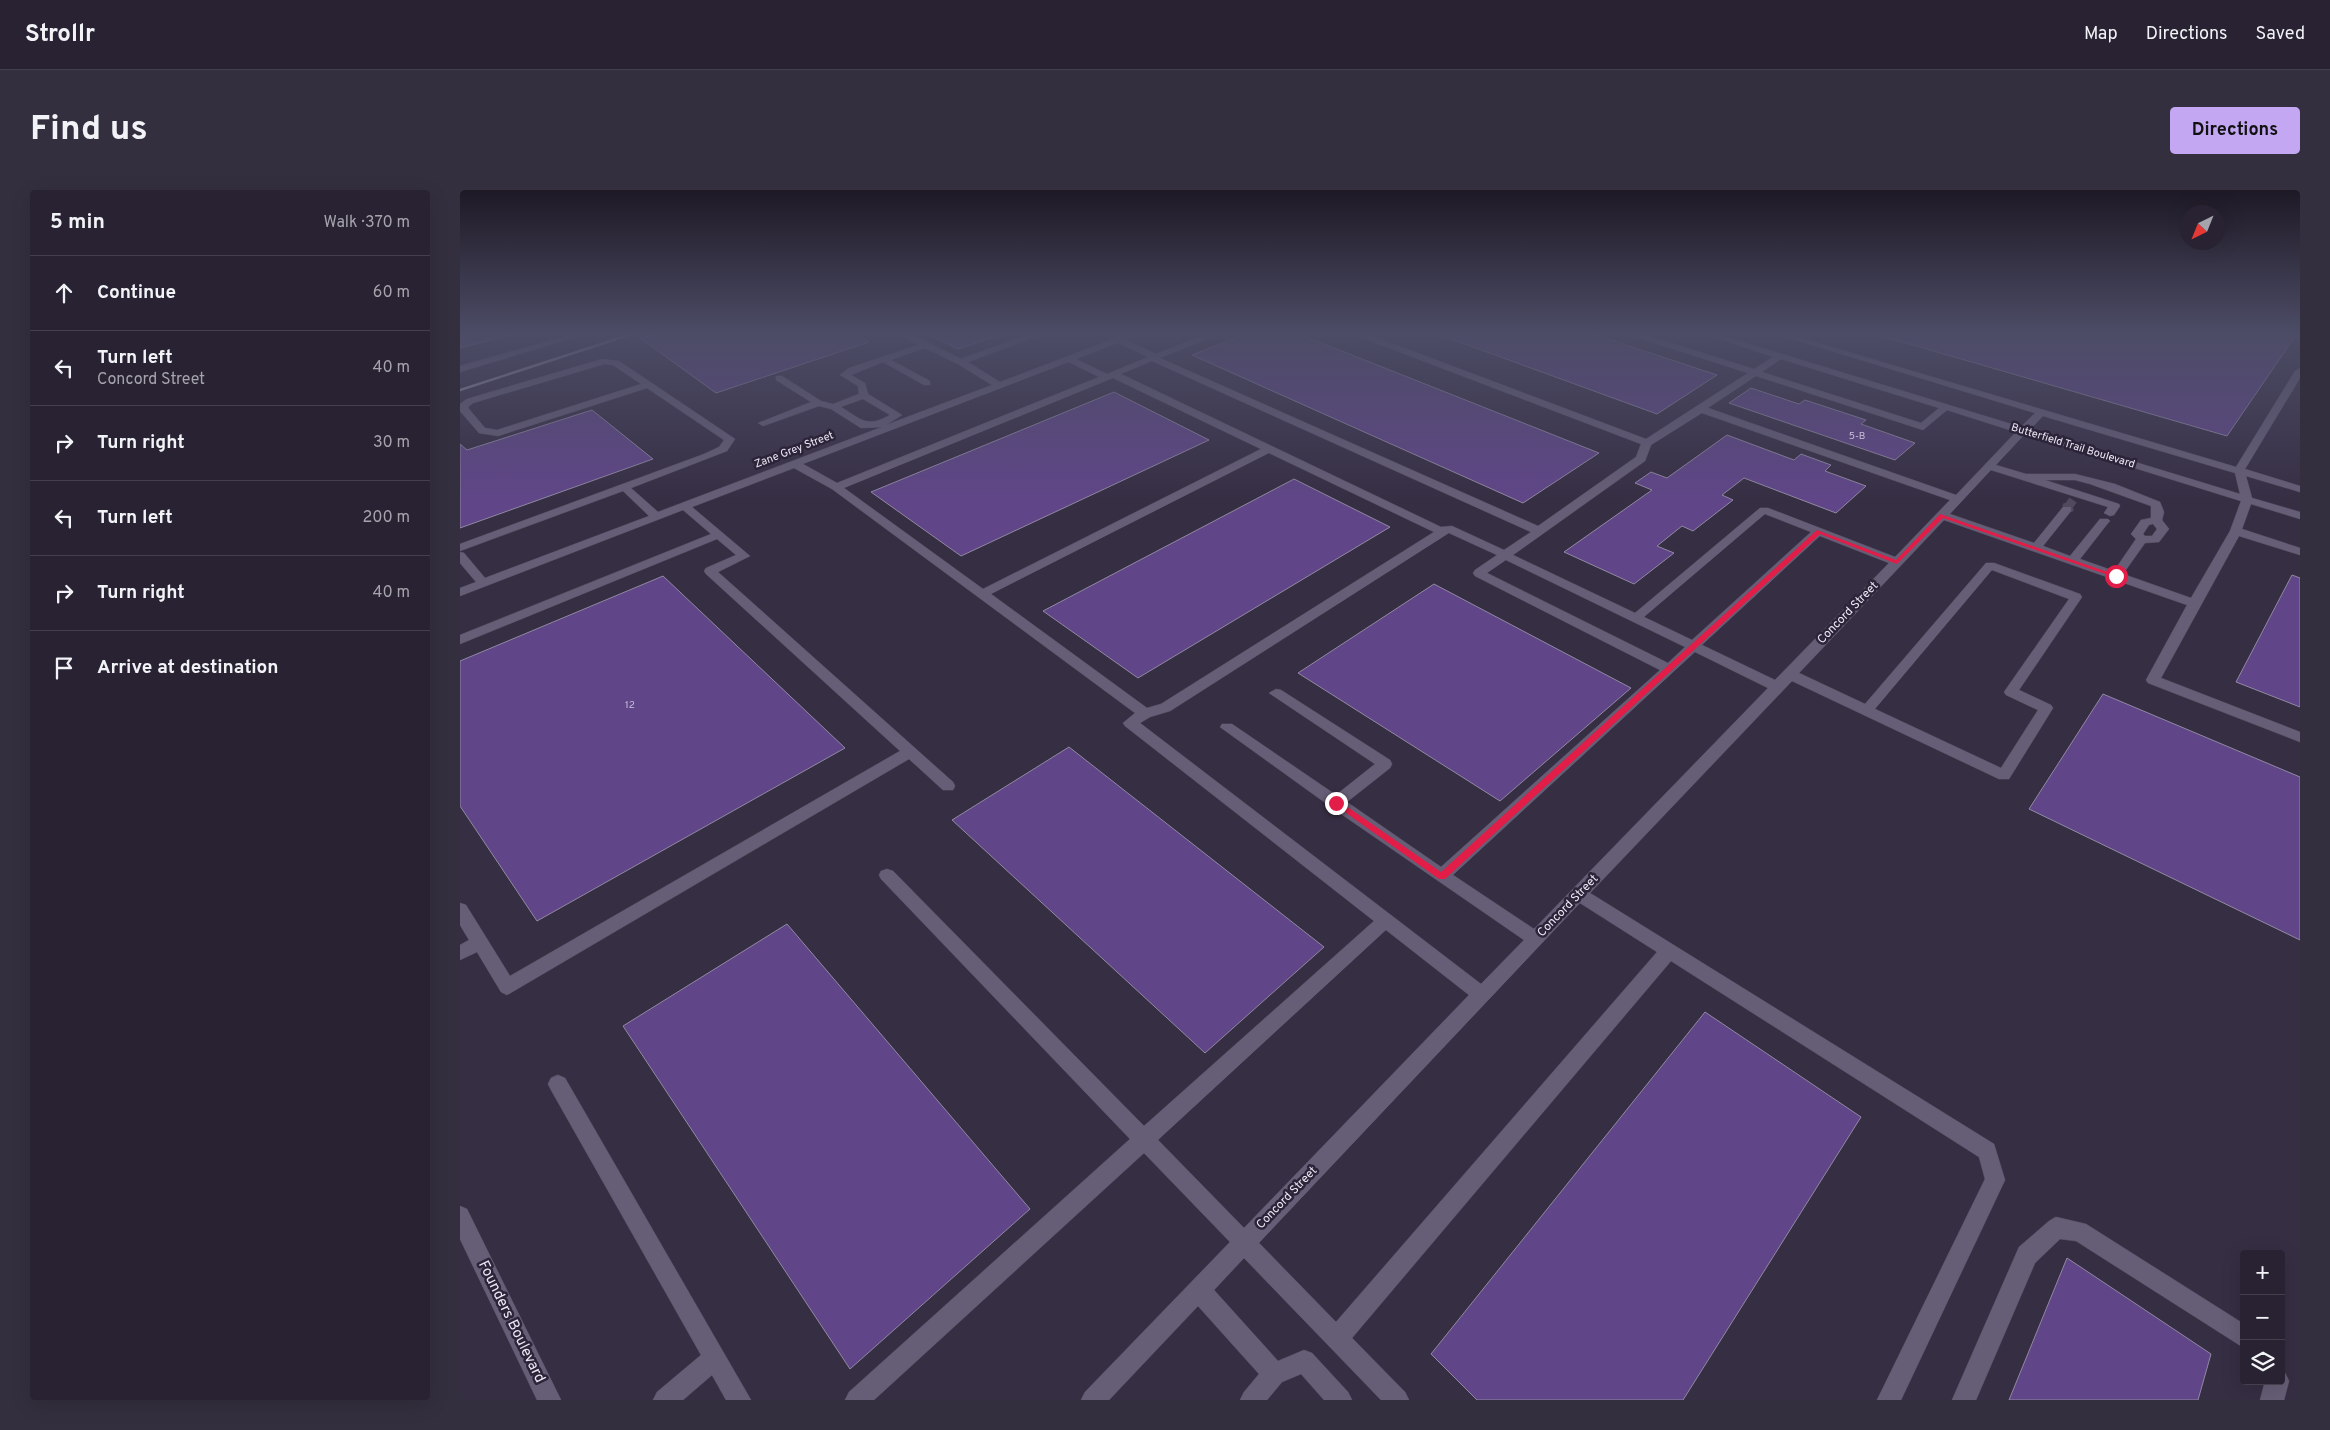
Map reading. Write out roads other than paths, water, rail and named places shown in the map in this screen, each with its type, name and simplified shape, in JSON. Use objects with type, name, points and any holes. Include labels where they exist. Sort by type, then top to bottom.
[{"type":"street","points":[[512,388],[470,401],[464,406],[464,410],[482,431],[498,433],[635,388]]},
{"type":"street","points":[[460,548],[723,449],[730,439],[656,388]]},
{"type":"street","points":[[795,388],[818,403],[834,407],[864,426],[884,426],[897,415],[864,395],[863,388]]},
{"type":"street","name":"Zane Grey Street","points":[[460,592],[795,464],[884,426],[989,388]]},
{"type":"street","points":[[836,487],[1077,388]]},
{"type":"street","points":[[1139,388],[1442,532]]},
{"type":"street","points":[[1224,388],[1539,531]]},
{"type":"street","points":[[1504,388],[1647,443]]},
{"type":"street","points":[[1669,669],[1478,573],[1641,459],[1647,443],[1732,388]]},
{"type":"street","points":[[1806,388],[1923,427],[1945,407]]},
{"type":"street","name":"Butterfield Trail Boulevard","points":[[1885,388],[2300,516]]},
{"type":"street","name":"Butterfield Trail Boulevard","points":[[1965,388],[2300,489]]},
{"type":"street","points":[[2290,388],[2239,470],[2247,499],[2236,531],[2194,602],[2153,680],[2300,737]]},
{"type":"street","points":[[834,407],[864,395]]},
{"type":"street","points":[[763,423],[818,403]]},
{"type":"street","points":[[1701,409],[1958,499]]},
{"type":"street","name":"Concord Street","points":[[1093,1400],[2042,411]]},
{"type":"street","points":[[982,594],[1269,449]]},
{"type":"street","points":[[795,464],[836,487],[1145,712]]},
{"type":"street","points":[[1990,466],[2026,477],[2073,501],[2115,506],[2072,560]]},
{"type":"street","points":[[2026,477],[2075,477],[2111,486],[2156,504],[2158,512],[2156,520],[2163,529],[2155,540],[2142,539],[2116,576]]},
{"type":"street","points":[[624,487],[656,516]]},
{"type":"street","points":[[2036,548],[2073,501]]},
{"type":"street","points":[[685,506],[744,556],[710,571],[948,786]]},
{"type":"street","points":[[1636,618],[1764,510],[1897,562]]},
{"type":"street","points":[[1942,515],[2194,602]]},
{"type":"street","points":[[1482,995],[1130,723],[1145,712],[1165,708],[1448,528],[1778,686]]},
{"type":"street","points":[[2236,531],[2300,552]]},
{"type":"street","points":[[1442,876],[1819,532]]},
{"type":"street","points":[[460,640],[718,535]]},
{"type":"street","points":[[460,555],[483,583]]},
{"type":"street","points":[[1789,674],[2004,776],[2046,708],[2011,692],[2076,597],[1990,565],[1867,710]]},
{"type":"street","points":[[1276,693],[1385,764],[1336,803]]},
{"type":"street","points":[[1227,727],[1536,939]]},
{"type":"street","points":[[460,910],[507,987],[910,752]]},
{"type":"street","points":[[886,875],[1397,1400]]},
{"type":"street","points":[[1579,894],[1987,1151],[1995,1180],[1888,1400]]},
{"type":"street","points":[[857,1400],[1386,920]]},
{"type":"street","points":[[460,953],[480,942]]},
{"type":"street","points":[[1337,1338],[1669,951]]},
{"type":"street","points":[[558,1084],[739,1400]]},
{"type":"street","name":"Founders Boulevard","points":[[460,1216],[549,1400]]},
{"type":"street","points":[[1964,1400],[2027,1255],[2056,1228],[2078,1230],[2240,1334]]},
{"type":"street","points":[[1199,1290],[1274,1374]]},
{"type":"street","points":[[665,1400],[715,1358]]},
{"type":"street","points":[[1252,1400],[1274,1374],[1304,1362],[1340,1400]]},
{"type":"street","points":[[2272,1400],[2276,1385]]},
{"type":"tunnel","points":[[2068,507],[2073,500]]},
{"type":"railway","points":[[460,390],[465,388]]}]
